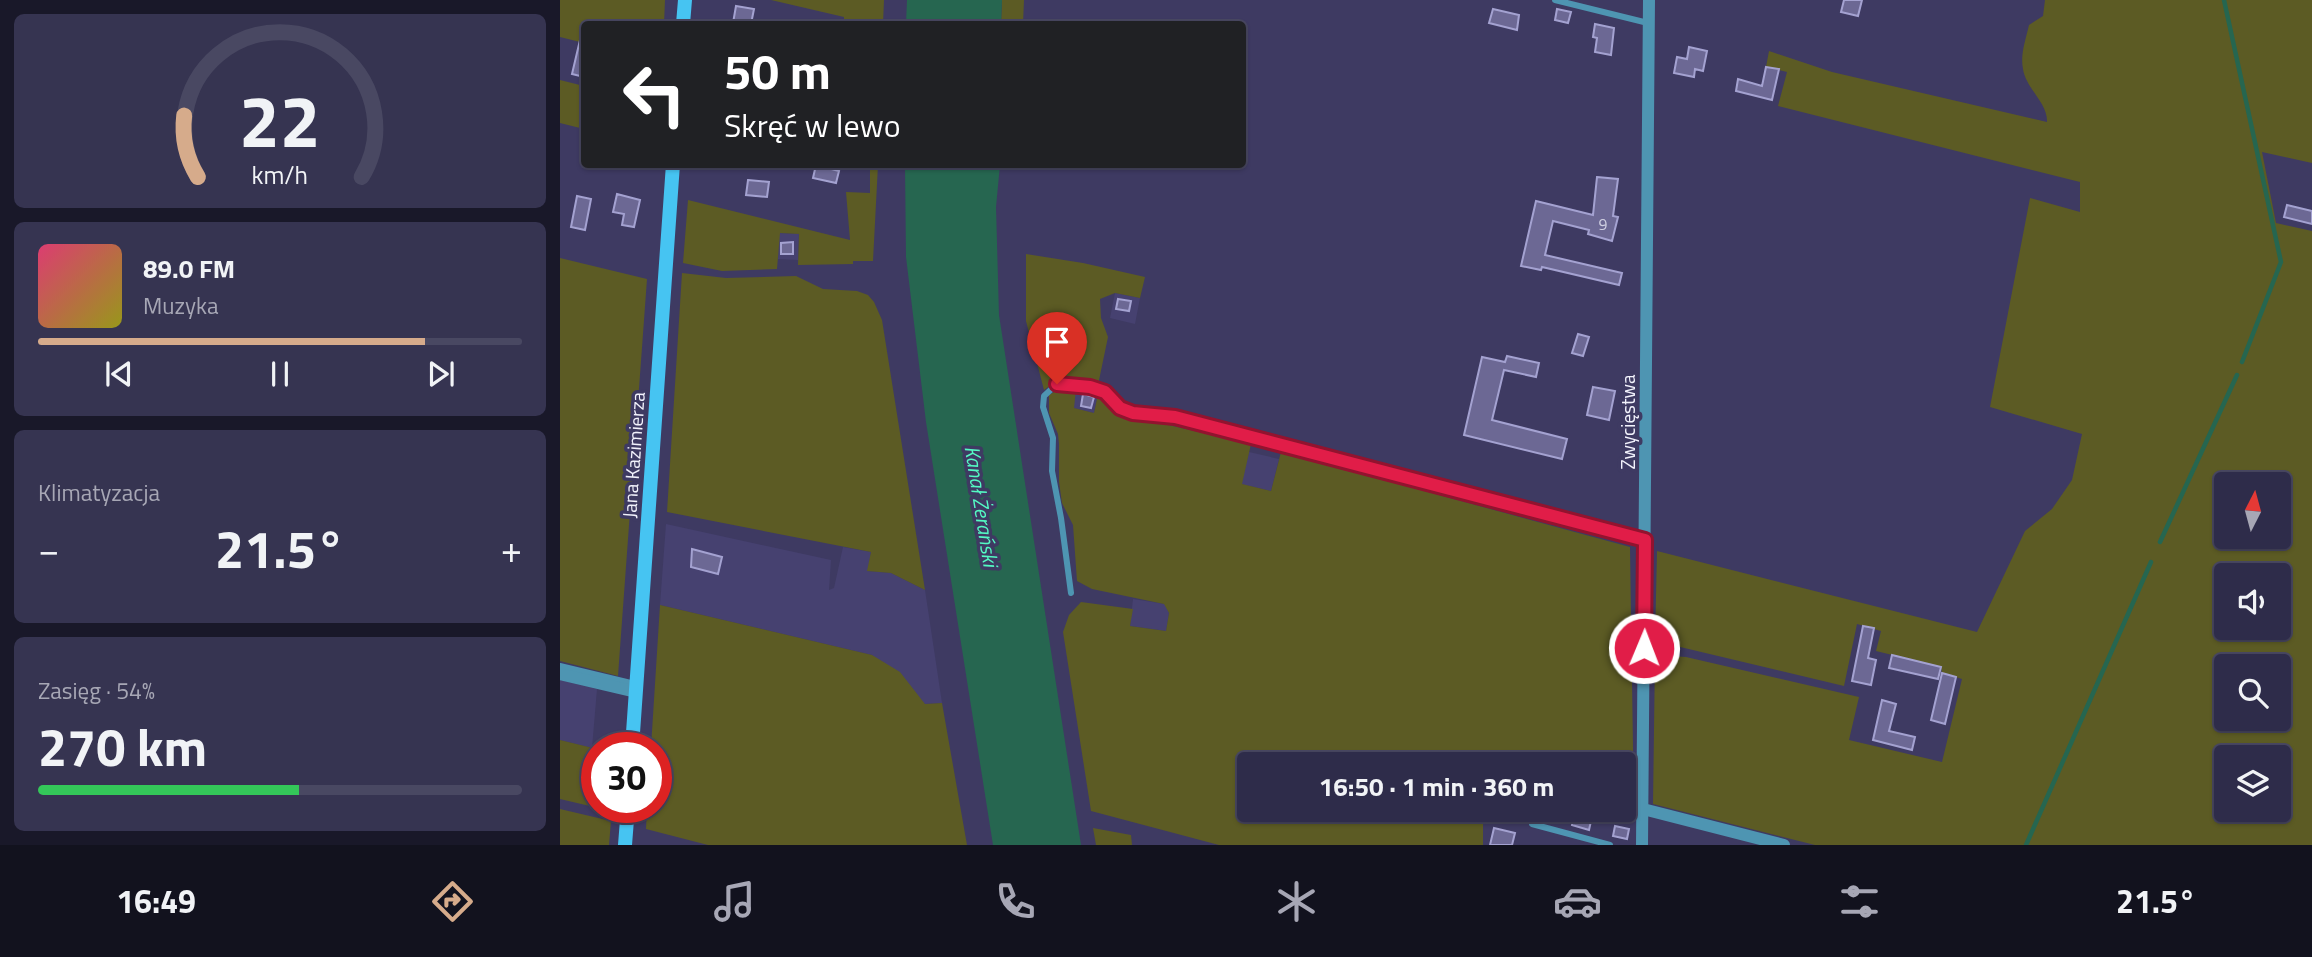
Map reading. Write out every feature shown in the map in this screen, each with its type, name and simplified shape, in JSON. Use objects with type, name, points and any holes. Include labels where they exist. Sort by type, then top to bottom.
[{"type":"main road","points":[[683,21],[685,0]]},
{"type":"main road","name":"Jana Kazimierza","points":[[633,732],[673,168]]},
{"type":"main road","points":[[625,845],[627,823]]},
{"type":"street","name":"Zwycięstwa","points":[[1642,845],[1649,0]]},
{"type":"street","points":[[560,674],[636,688]]},
{"type":"street","points":[[1643,809],[1784,845]]},
{"type":"lane","points":[[1555,0],[1648,23]]},
{"type":"lane","points":[[1071,593],[1052,471],[1053,438],[1043,407],[1044,396],[1057,384],[1090,387],[1105,392],[1120,408],[1133,413],[1175,417],[1645,540]]},
{"type":"lane","points":[[560,666],[636,688]]},
{"type":"lane","points":[[1532,824],[1610,845]]},
{"type":"shaded area","points":[[560,0],[665,0],[664,21],[581,21],[581,42],[560,37]]},
{"type":"shaded area","points":[[771,0],[884,0],[883,21],[844,21],[844,17]]},
{"type":"shaded area","points":[[1002,0],[1024,0],[1023,21],[1001,21]]},
{"type":"shaded area","points":[[2045,0],[2312,0],[2312,163],[2262,152],[2276,223],[2312,231],[2312,845],[1815,845],[1653,804],[1655,655],[1686,657],[1859,697],[1849,740],[1942,762],[1962,679],[1942,673],[1941,667],[1876,651],[1881,631],[1857,624],[1844,686],[1655,641],[1657,551],[1977,632],[2025,531],[2052,509],[2072,480],[2082,434],[1990,407],[2030,198],[2080,212],[2080,182],[1778,106],[1787,72],[1766,67],[1769,51],[1832,72],[2047,122],[2044,109],[2025,76],[2022,63],[2029,25],[2043,16]]},
{"type":"shaded area","points":[[560,80],[581,85],[581,128],[560,123]]},
{"type":"shaded area","points":[[870,168],[878,168],[873,261],[798,265],[799,234],[780,233],[777,269],[722,271],[683,263],[688,200],[850,240],[846,192],[870,193]]},
{"type":"shaded area","points":[[779,233],[799,234],[798,260],[778,259]]},
{"type":"shaded area","points":[[1026,254],[1145,277],[1140,298],[1115,293],[1100,299],[1101,318],[1108,337],[1098,385],[1076,380],[1063,381],[1044,390],[1026,321]]},
{"type":"shaded area","points":[[560,258],[647,279],[618,676],[560,661]]},
{"type":"shaded area","points":[[682,273],[726,278],[796,276],[823,289],[857,291],[868,295],[874,302],[882,320],[925,590],[891,573],[867,571],[871,552],[667,512]]},
{"type":"shaded area","points":[[1115,293],[1140,298],[1135,324],[1110,318]]},
{"type":"shaded area","points":[[1061,388],[1076,389],[1074,408],[1094,413],[1098,394],[1115,410],[1134,417],[1251,444],[1242,484],[1271,491],[1281,452],[1630,547],[1633,752],[1237,752],[1237,822],[1483,822],[1483,845],[1219,845],[1091,811],[1063,632],[1069,615],[1081,602],[1133,609],[1130,626],[1166,631],[1169,613],[1164,604],[1092,589],[1077,581],[1073,525],[1062,503],[1058,434],[1049,413],[1049,395]]},
{"type":"shaded area","points":[[1076,389],[1098,394],[1094,413],[1073,408]]},
{"type":"shaded area","points":[[1249,452],[1279,459],[1271,491],[1241,484]]},
{"type":"shaded area","points":[[666,524],[831,560],[829,590],[834,588],[843,547],[871,552],[868,571],[891,573],[925,590],[942,703],[925,704],[872,655],[660,605]]},
{"type":"shaded area","points":[[1133,599],[1165,604],[1169,613],[1166,631],[1130,626]]},
{"type":"shaded area","points":[[660,605],[872,655],[900,672],[925,704],[942,703],[967,845],[708,845],[646,829],[646,823],[672,823],[672,732],[652,732]]},
{"type":"shaded area","points":[[560,680],[597,689],[593,732],[581,732],[581,745],[560,740]]},
{"type":"shaded area","points":[[560,740],[581,745],[581,804],[560,799]]},
{"type":"shaded area","points":[[560,809],[581,814],[581,823],[611,823],[609,845],[560,845]]},
{"type":"shaded area","points":[[1093,828],[1131,835],[1132,845],[1096,845]]},
{"type":"water","points":[[907,0],[1002,0],[1001,21],[906,21]]},
{"type":"water","name":"Kanał Żerański","points":[[905,168],[1000,168],[996,207],[999,315],[1081,845],[993,845],[926,422],[906,257]]},
{"type":"building","points":[[1844,0],[1862,0],[1858,16],[1841,12]]},
{"type":"building","points":[[736,6],[754,9],[752,21],[733,21]]},
{"type":"building","points":[[1493,9],[1519,15],[1517,30],[1489,23]]},
{"type":"building","points":[[1557,9],[1571,12],[1568,23],[1555,20]]},
{"type":"building","points":[[1595,24],[1614,28],[1611,55],[1595,52]]},
{"type":"building","points":[[580,40],[581,40],[581,76],[572,74]]},
{"type":"building","points":[[1689,47],[1707,51],[1703,71],[1695,69],[1694,77],[1674,73],[1677,57],[1687,59]]},
{"type":"building","points":[[1766,67],[1779,69],[1772,100],[1736,91],[1738,79],[1762,86]]},
{"type":"building","points":[[815,168],[839,171],[836,183],[813,178]]},
{"type":"building","points":[[1597,177],[1618,179],[1613,216],[1618,217],[1612,241],[1588,234],[1589,230],[1553,221],[1545,255],[1622,273],[1619,285],[1542,267],[1541,270],[1521,266],[1536,201],[1593,215]]},
{"type":"building","points":[[748,180],[769,182],[767,197],[746,195]]},
{"type":"building","points":[[617,194],[640,200],[634,227],[622,225],[624,214],[613,212]]},
{"type":"building","points":[[577,196],[591,199],[585,230],[571,227]]},
{"type":"building","points":[[2287,205],[2312,211],[2312,224],[2284,217]]},
{"type":"building","points":[[793,242],[793,254],[781,254],[781,243]]},
{"type":"building","points":[[1118,299],[1131,301],[1129,311],[1116,309]]},
{"type":"building","points":[[1578,334],[1589,337],[1583,356],[1572,353]]},
{"type":"building","points":[[1507,356],[1539,363],[1536,377],[1504,370],[1492,420],[1567,439],[1562,459],[1464,435],[1482,357],[1505,362]]},
{"type":"building","points":[[1593,387],[1615,391],[1609,420],[1587,415]]},
{"type":"building","points":[[1083,394],[1094,397],[1091,408],[1081,406]]},
{"type":"building","points":[[692,549],[722,557],[718,574],[691,567]]},
{"type":"building","points":[[1863,626],[1874,628],[1868,658],[1876,660],[1871,685],[1852,681]]},
{"type":"building","points":[[1892,655],[1941,667],[1938,679],[1889,668]]},
{"type":"building","points":[[1942,673],[1956,677],[1945,724],[1931,720]]},
{"type":"building","points":[[1882,700],[1896,704],[1889,731],[1915,737],[1912,750],[1873,740]]},
{"type":"building","points":[[1573,822],[1591,822],[1589,830],[1572,825]]},
{"type":"building","points":[[1615,826],[1629,829],[1627,839],[1613,836]]},
{"type":"building","points":[[1494,828],[1515,833],[1512,845],[1490,845]]},
{"type":"waterway","points":[[2224,0],[2281,262],[2242,362]]},
{"type":"waterway","points":[[2160,542],[2237,375]]},
{"type":"waterway","points":[[2026,845],[2151,562]]},
{"type":"route","points":[[1057,384],[1090,387],[1105,392],[1120,408],[1133,413],[1175,417],[1645,540],[1644,648]]}]
